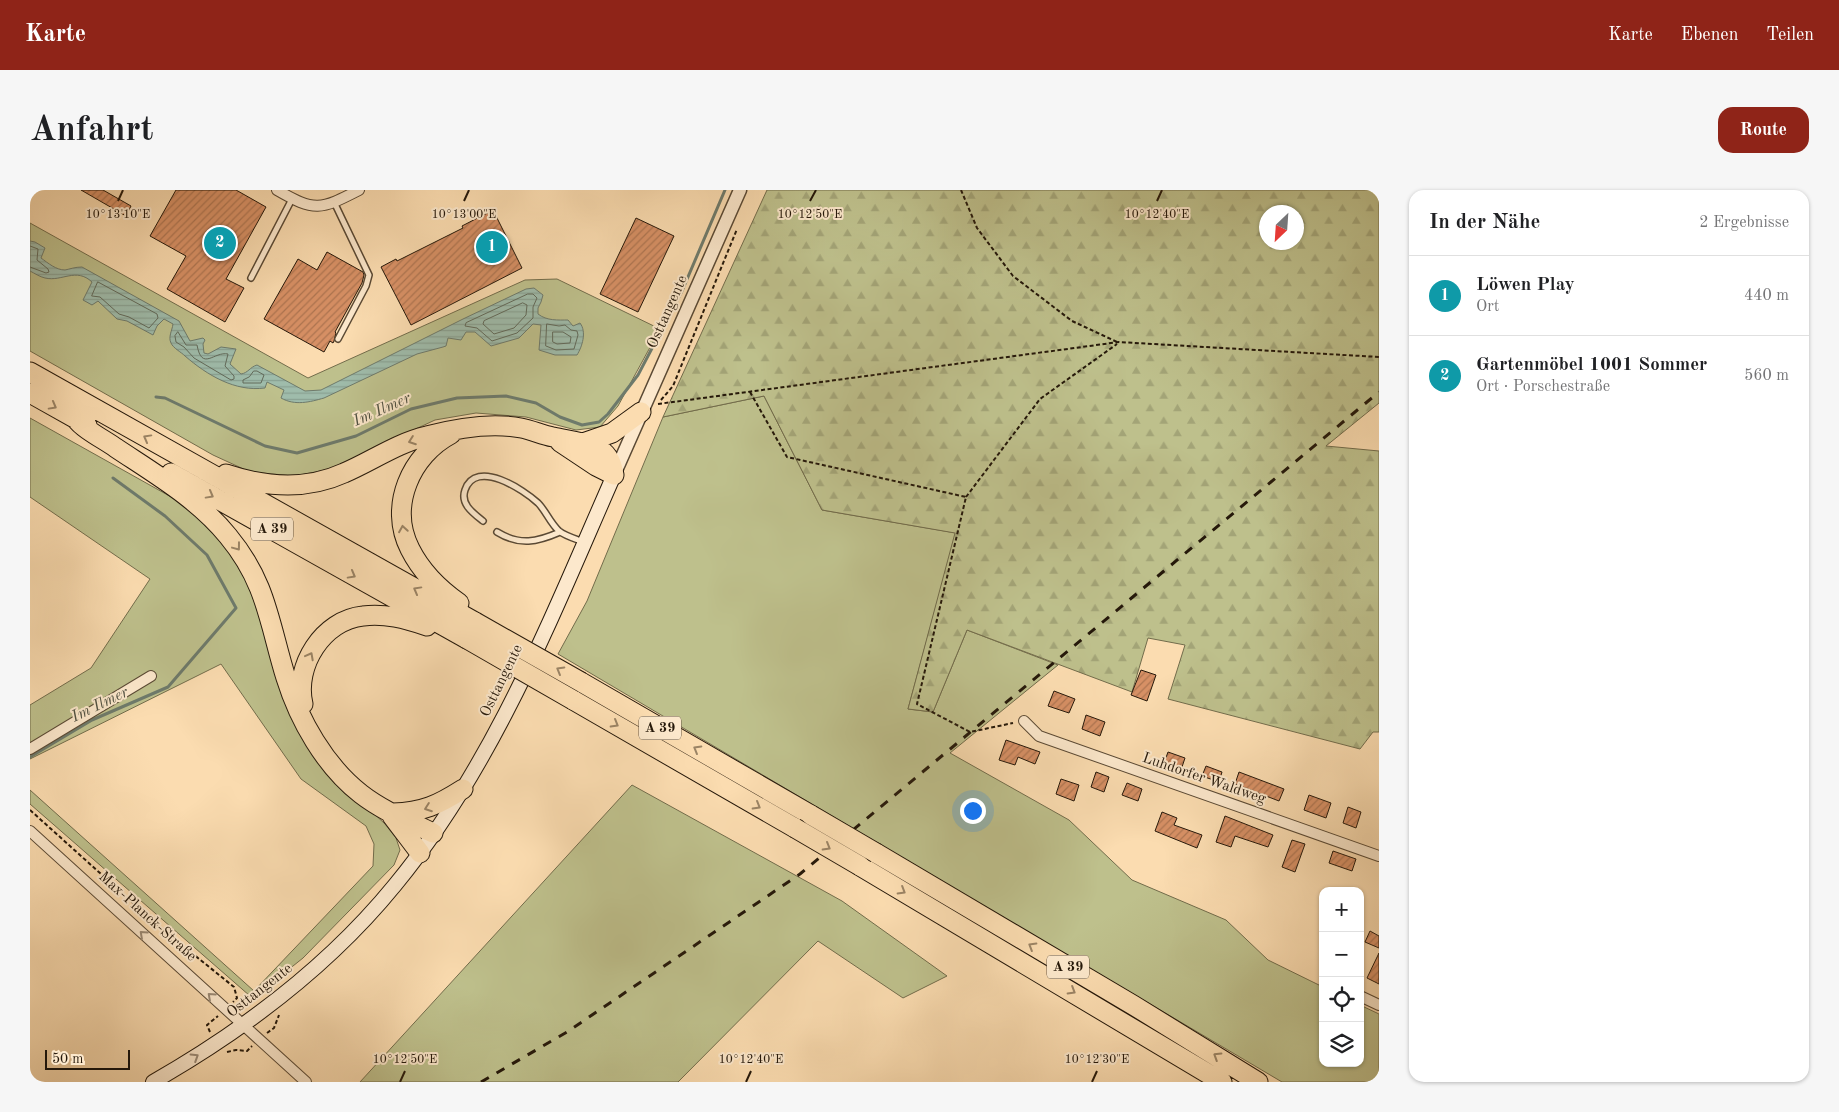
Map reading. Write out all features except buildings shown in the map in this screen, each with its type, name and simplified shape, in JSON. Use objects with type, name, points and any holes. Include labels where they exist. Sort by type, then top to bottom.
[{"type":"highway","name":"A 39","points":[[30,372],[190,462],[473,626],[573,700],[860,866],[1222,1082]]},
{"type":"highway","name":"A 39","points":[[30,393],[76,419],[473,626],[495,628],[538,657],[876,853],[1133,1005],[1258,1082]]},
{"type":"highway","points":[[583,443],[612,433],[642,412]]},
{"type":"highway","points":[[76,419],[184,494],[215,521],[244,558],[259,585],[269,613],[286,679],[298,710],[326,757],[360,794],[390,812],[433,833]]},
{"type":"highway","points":[[190,462],[244,480],[272,485],[300,485],[322,481],[343,474],[410,441],[427,436],[489,426],[509,426],[583,443],[605,452],[611,461],[614,475]]},
{"type":"highway","points":[[459,430],[435,444],[418,462],[411,473],[402,500],[402,524],[404,536],[410,550],[431,580],[450,597],[473,626]]},
{"type":"highway","points":[[553,437],[596,466],[614,475]]},
{"type":"highway","points":[[312,736],[301,695],[303,670],[318,643],[330,631],[344,622],[361,616],[374,615],[473,626]]},
{"type":"highway","points":[[390,812],[412,812],[428,809],[463,789]]},
{"type":"highway","points":[[390,812],[420,852]]},
{"type":"main road","name":"Osttangente","points":[[153,1082],[184,1065],[244,1025],[298,982],[350,934],[395,885],[463,789],[506,714],[614,475]]},
{"type":"street","points":[[277,190],[292,199],[310,206],[323,207],[359,190]]},
{"type":"street","name":"Osttangente","points":[[614,475],[740,190]]},
{"type":"street","points":[[30,749],[151,676]]},
{"type":"street","name":"Luhdorfer Waldweg","points":[[1024,721],[1039,736],[1379,856]]},
{"type":"street","name":"Max-Planck-Straße","points":[[30,831],[306,1082]]},
{"type":"street","points":[[1364,998],[1379,1005]]},
{"type":"lane","points":[[251,278],[292,199]]},
{"type":"lane","points":[[334,202],[369,275],[366,286],[338,339]]},
{"type":"lane","points":[[483,521],[468,508],[464,500],[464,492],[472,480],[487,476],[497,478],[528,495],[546,512],[560,532],[584,542]]},
{"type":"lane","points":[[498,532],[508,539],[523,541],[543,539],[560,532]]},
{"type":"path","points":[[961,190],[978,228],[1013,276],[1072,321],[1119,342]]},
{"type":"path","points":[[738,226],[673,386],[658,404],[1119,342],[1379,357]]},
{"type":"path","points":[[1024,721],[970,732],[917,704],[966,497],[1040,399],[1119,342]]},
{"type":"path","points":[[750,392],[787,457],[966,497]]},
{"type":"path","points":[[222,1054],[236,1050],[247,1051],[259,1039]]},
{"type":"green space","points":[[767,190],[1379,190],[1379,403],[1326,446],[1379,451],[1379,732],[1373,732],[1360,749],[1168,699],[1185,645],[1148,638],[1132,692],[967,630],[933,712],[908,709],[955,533],[822,510],[764,396],[663,417]]},
{"type":"green space","points":[[30,223],[308,378],[525,280],[557,279],[660,329],[618,406],[600,427],[576,430],[526,417],[476,413],[435,420],[330,469],[295,476],[250,472],[213,455],[30,351]]},
{"type":"green space","points":[[764,396],[822,510],[956,533],[908,709],[933,712],[967,630],[1058,665],[950,753],[1069,820],[1132,880],[1226,920],[1268,960],[1319,985],[1319,1067],[1364,1067],[1364,1007],[1379,1014],[1379,1082],[1282,1082],[558,654],[587,601],[663,417]]},
{"type":"green space","points":[[30,418],[173,498],[208,522],[238,558],[336,778],[385,824],[396,838],[400,850],[394,865],[303,958],[258,994],[250,996],[30,804],[30,790],[254,991],[373,866],[374,844],[366,826],[301,779],[221,664],[30,759],[30,705],[91,668],[150,579],[30,497]]},
{"type":"green space","points":[[632,785],[842,901],[947,976],[903,998],[818,941],[678,1082],[360,1082]]},
{"type":"water","points":[[30,241],[45,248],[41,258],[55,268],[65,270],[82,267],[179,321],[190,341],[203,338],[205,340],[203,344],[204,353],[208,354],[221,347],[236,349],[230,364],[241,374],[257,365],[305,391],[321,390],[526,289],[534,288],[543,295],[538,308],[538,314],[549,319],[568,320],[573,326],[580,323],[583,339],[577,355],[555,355],[539,350],[541,325],[533,324],[519,338],[491,346],[475,332],[466,332],[461,340],[448,338],[446,346],[417,354],[324,398],[297,403],[281,398],[284,390],[267,382],[265,388],[254,389],[232,385],[212,376],[172,345],[170,334],[173,324],[164,319],[157,326],[153,335],[127,321],[117,319],[98,301],[92,305],[83,300],[92,282],[86,278],[75,275],[51,279],[30,271]]},
{"type":"waterway","name":"Im Ilmer","points":[[156,397],[165,398],[265,446],[297,453],[356,436],[411,409],[457,398],[506,396],[536,403],[560,417],[582,425],[599,422],[608,414],[638,375],[682,291],[725,190]]},
{"type":"waterway","name":"Im Ilmer","points":[[30,757],[92,720],[168,687],[236,608],[207,555],[165,516],[113,478]]},
{"type":"railway","points":[[481,1082],[567,1032],[800,874],[1379,392]]},
{"type":"place","name":"Gartenmöbel 1001 Sommer","points":[[220,243]]},
{"type":"place","name":"Löwen Play","points":[[492,247]]}]
